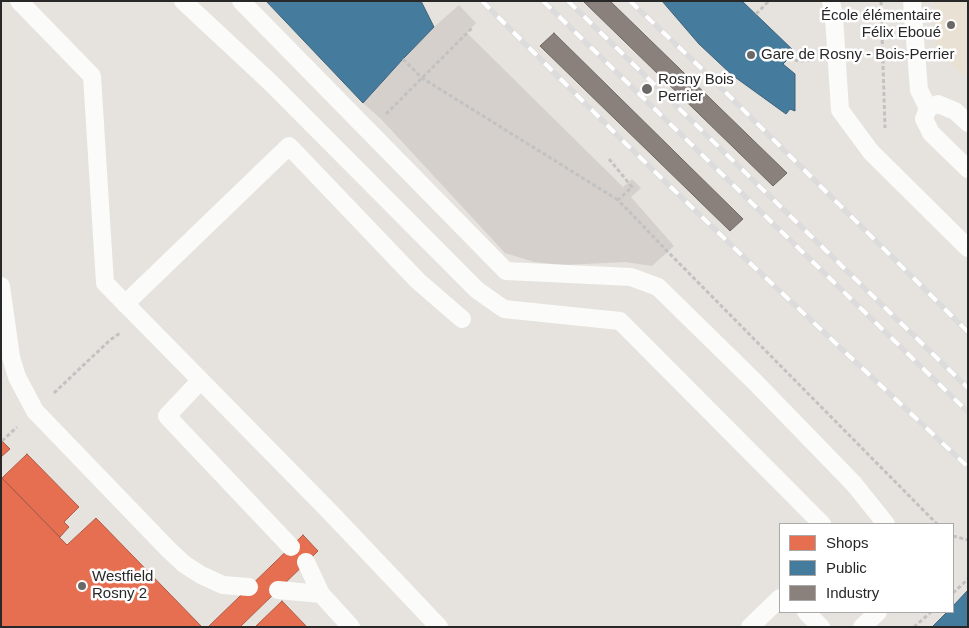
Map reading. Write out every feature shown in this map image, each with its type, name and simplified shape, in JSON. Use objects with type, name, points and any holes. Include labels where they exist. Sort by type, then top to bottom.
[{"type":"lane","points":[[19,1],[92,76],[105,282],[331,513],[439,627]]},
{"type":"lane","points":[[184,1],[270,82],[477,290],[504,309],[620,322],[821,523]]},
{"type":"lane","points":[[241,1],[506,271],[631,276],[658,287],[834,463],[854,484],[885,523]]},
{"type":"lane","points":[[912,1],[919,90],[928,108],[924,119],[931,133],[968,169]]},
{"type":"lane","points":[[833,9],[840,110],[871,152],[968,248]]},
{"type":"lane","points":[[928,108],[938,104],[955,111],[968,123]]},
{"type":"lane","points":[[125,304],[289,146],[418,281],[462,319]]},
{"type":"lane","points":[[1,286],[13,363],[17,377],[35,411],[184,564],[201,575],[223,585],[249,587]]},
{"type":"lane","points":[[200,380],[167,416],[291,547]]},
{"type":"lane","points":[[306,562],[321,594],[351,627]]},
{"type":"lane","points":[[278,590],[321,594]]},
{"type":"lane","points":[[750,627],[779,599]]},
{"type":"lane","points":[[807,613],[821,627]]},
{"type":"lane","points":[[862,627],[877,613]]},
{"type":"path","points":[[756,14],[768,1]]},
{"type":"path","points":[[871,152],[885,139],[881,1]]},
{"type":"path","points":[[381,119],[472,28]]},
{"type":"path","points":[[403,59],[422,78],[618,200],[936,523]]},
{"type":"path","points":[[609,160],[632,187],[618,200]]},
{"type":"path","points":[[2,441],[110,340]]},
{"type":"path","points":[[954,536],[968,540]]},
{"type":"path","points":[[954,592],[968,580]]},
{"type":"path","points":[[914,627],[930,613]]},
{"type":"shaded area","name":"École élémentaire Félix Eboué","points":[[933,1],[968,1],[968,79],[935,49]]},
{"type":"shaded area","points":[[459,5],[476,23],[467,33],[623,187],[632,179],[641,188],[631,197],[674,246],[652,266],[625,262],[564,265],[534,262],[505,253],[381,119],[363,103],[434,27]]},
{"type":"building: Shops","points":[[1,440],[10,449],[1,457]]},
{"type":"building: Shops","points":[[27,454],[79,507],[64,522],[69,527],[60,537],[2,478]]},
{"type":"building: Shops","name":"Westfield Rosny 2","points":[[1,477],[67,545],[96,518],[202,627],[1,627]]},
{"type":"building: Shops","points":[[303,535],[318,551],[240,627],[208,627]]},
{"type":"building: Shops","points":[[282,601],[307,627],[255,627]]},
{"type":"building: Public","points":[[266,1],[421,1],[434,27],[363,103]]},
{"type":"building: Public","name":"Gare de Rosny - Bois-Perrier","points":[[662,1],[742,1],[795,52],[783,64],[795,74],[795,111],[790,109],[786,114],[732,75],[699,44]]},
{"type":"building: Public","points":[[968,590],[968,627],[932,627],[946,613],[954,613],[954,605]]},
{"type":"building: Industry","points":[[583,1],[610,1],[787,173],[773,186]]},
{"type":"building: Industry","points":[[554,33],[743,219],[730,231],[540,46]]},
{"type":"railway","points":[[482,1],[622,140],[752,265],[968,467]]},
{"type":"railway","points":[[543,1],[968,412]]},
{"type":"railway","points":[[568,1],[968,388]]},
{"type":"railway","points":[[630,1],[702,69],[968,332]]},
{"type":"place","name":"École élémentaire Félix Eboué","points":[[951,25]]},
{"type":"place","name":"Gare de Rosny - Bois-Perrier","points":[[751,55]]},
{"type":"place","name":"Rosny Bois Perrier","points":[[647,89]]},
{"type":"place","name":"Westfield Rosny 2","points":[[82,586]]}]
